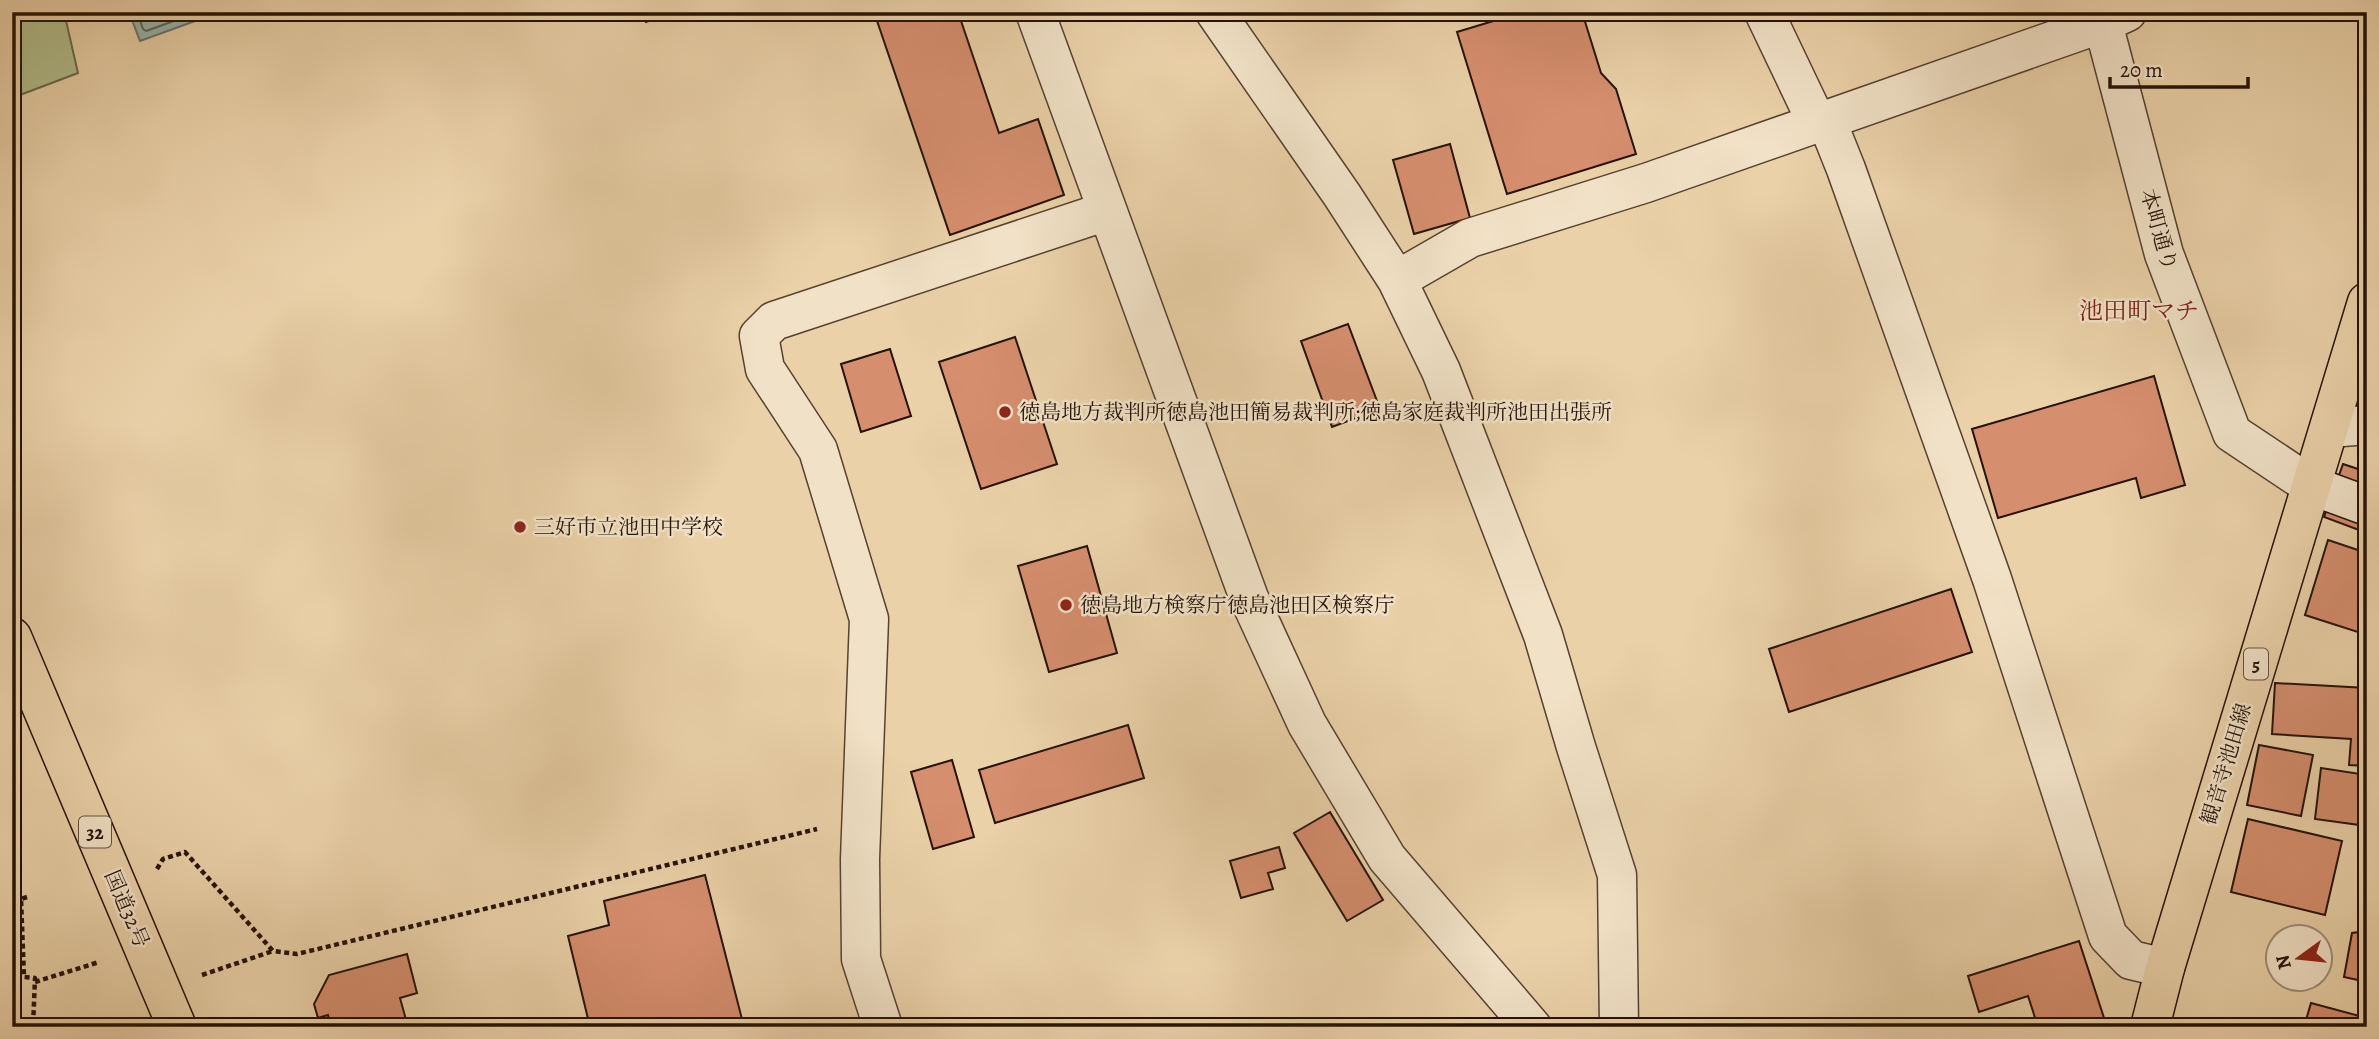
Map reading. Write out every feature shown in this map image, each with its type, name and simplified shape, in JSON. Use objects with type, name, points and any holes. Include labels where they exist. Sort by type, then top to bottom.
[{"type":"main road","name":"観音寺池田線","points":[[2150,1027],[2165,968],[2310,485],[2348,426],[2367,302]]},
{"type":"main road","name":"国道32号","points":[[12,637],[177,1027]]},
{"type":"street","points":[[1035,12],[1249,598],[1307,724],[1387,858],[1532,1027]]},
{"type":"street","points":[[1215,12],[1342,195],[1397,280],[1441,371],[1543,635],[1617,875],[1619,1027]]},
{"type":"street","points":[[1764,12],[1846,169],[1992,579],[2108,936],[2131,960],[2165,968]]},
{"type":"street","points":[[1397,280],[1470,239],[1646,183],[2110,16]]},
{"type":"street","name":"本町通り","points":[[2110,16],[2164,254],[2232,433],[2310,485],[2367,506]]},
{"type":"street","points":[[883,1027],[861,959],[862,818],[869,619],[818,450],[765,369],[759,335],[774,321],[1107,211]]},
{"type":"path","points":[[202,975],[273,951],[298,954],[862,818]]},
{"type":"path","points":[[163,859],[185,852],[273,951]]},
{"type":"path","points":[[27,897],[21,899],[24,977],[35,978],[33,1027]]},
{"type":"path","points":[[35,982],[99,962]]},
{"type":"green space","points":[[12,12],[64,12],[78,73],[12,98]]},
{"type":"water","points":[[129,12],[220,12],[140,41]]},
{"type":"building","points":[[642,12],[674,12],[646,22]]},
{"type":"building","points":[[874,12],[958,12],[999,133],[1038,119],[1064,195],[950,235]]},
{"type":"building","points":[[1523,12],[1582,12],[1601,73],[1616,89],[1636,154],[1507,194],[1457,32]]},
{"type":"building","points":[[1450,144],[1470,218],[1414,234],[1393,160]]},
{"type":"building","points":[[1348,324],[1380,409],[1332,427],[1301,341]]},
{"type":"building","points":[[1015,337],[1057,464],[981,489],[939,362]]},
{"type":"building","points":[[890,349],[911,416],[861,432],[841,364]]},
{"type":"building","points":[[2154,376],[2185,485],[2141,498],[2136,478],[1998,518],[1972,429]]},
{"type":"building","points":[[2343,464],[2367,472],[2367,533],[2324,517]]},
{"type":"building","points":[[2328,540],[2367,553],[2367,635],[2305,615]]},
{"type":"building","points":[[1087,546],[1117,653],[1049,672],[1018,566]]},
{"type":"building","points":[[1951,589],[1972,652],[1789,712],[1769,649]]},
{"type":"building","points":[[2275,683],[2367,688],[2367,766],[2349,765],[2351,739],[2272,734]]},
{"type":"building","points":[[1128,725],[1144,778],[995,823],[979,770]]},
{"type":"building","points":[[2259,745],[2313,755],[2301,816],[2247,805]]},
{"type":"building","points":[[952,760],[974,837],[933,849],[911,772]]},
{"type":"building","points":[[2321,768],[2367,775],[2367,826],[2315,819]]},
{"type":"building","points":[[1330,812],[1383,900],[1347,921],[1294,833]]},
{"type":"building","points":[[2248,819],[2342,841],[2325,915],[2231,892]]},
{"type":"building","points":[[1279,847],[1285,868],[1268,873],[1273,889],[1241,898],[1230,861]]},
{"type":"building","points":[[705,875],[744,1027],[613,1027],[612,1023],[590,1027],[568,936],[609,925],[604,901]]},
{"type":"building","points":[[2367,931],[2367,982],[2344,977],[2352,933]]},
{"type":"building","points":[[2079,941],[2105,1021],[2088,1027],[2038,1027],[2028,996],[1979,1012],[1968,976]]},
{"type":"building","points":[[407,954],[417,993],[400,998],[408,1027],[331,1027],[328,1015],[318,1018],[314,1004],[329,975]]},
{"type":"building","points":[[2311,1003],[2367,1018],[2367,1027],[2304,1027]]},
{"type":"place","name":"徳島地方裁判所徳島池田簡易裁判所;徳島家庭裁判所池田出張所","points":[[1005,412]]},
{"type":"place","name":"三好市立池田中学校","points":[[520,527]]},
{"type":"place","name":"徳島地方検察庁徳島池田区検察庁","points":[[1066,605]]},
{"type":"district","name":"池田町マチ","points":[[2139,311]]}]
